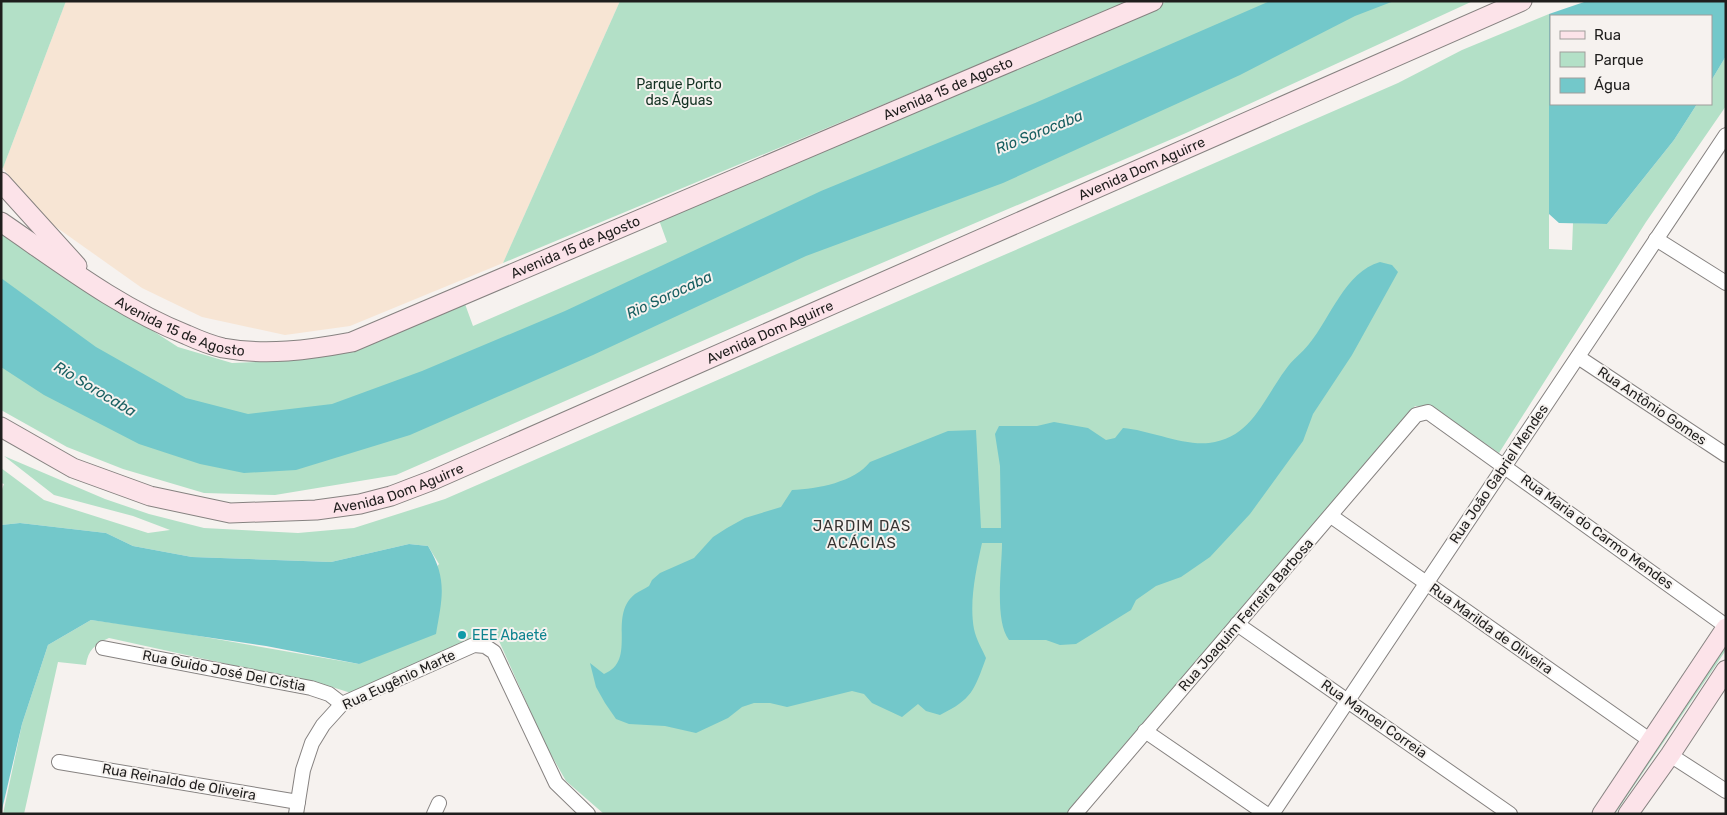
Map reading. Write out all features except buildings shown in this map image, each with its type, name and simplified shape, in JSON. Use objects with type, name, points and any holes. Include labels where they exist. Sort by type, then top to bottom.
[{"type":"main road","name":"Avenida 15 de Agosto","points":[[1,222],[128,308],[169,328],[222,348],[259,352],[305,351],[352,342],[1153,1]]},
{"type":"main road","name":"Avenida Dom Aguirre","points":[[1,428],[73,468],[150,496],[230,513],[316,510],[392,496],[433,480],[1522,1]]},
{"type":"main road","points":[[1,182],[94,286]]},
{"type":"main road","points":[[1,440],[73,468]]},
{"type":"main road","points":[[1602,814],[1726,627]]},
{"type":"main road","points":[[1628,814],[1670,755],[1726,670]]},
{"type":"street","name":"Rua João Gabriel Mendes","points":[[1272,814],[1726,135]]},
{"type":"street","points":[[1656,239],[1726,283]]},
{"type":"street","name":"Rua Antônio Gomes","points":[[1578,357],[1726,456]]},
{"type":"street","name":"Rua Maria do Carmo Mendes","points":[[1416,415],[1428,412],[1726,627]]},
{"type":"street","name":"Rua Joaquim Ferreira Barbosa","points":[[1075,814],[1416,415]]},
{"type":"street","name":"Rua Marilda de Oliveira","points":[[1330,516],[1651,741]]},
{"type":"street","name":"Rua Manoel Correia","points":[[1238,624],[1510,814]]},
{"type":"street","name":"Rua Eugênio Marte","points":[[297,808],[303,770],[312,743],[323,725],[342,704],[405,674],[474,645],[485,646],[494,652],[556,783],[588,814]]},
{"type":"street","name":"Rua Guido José Del Cístia","points":[[103,648],[311,688],[329,694],[342,704]]},
{"type":"street","points":[[1145,731],[1266,814]]},
{"type":"street","points":[[1670,755],[1726,791]]},
{"type":"street","name":"Rua Reinaldo de Oliveira","points":[[59,762],[297,808]]},
{"type":"shaded area","points":[[66,1],[620,1],[503,263],[350,326],[285,335],[202,317],[142,288],[39,215],[3,168]]},
{"type":"green space","points":[[1,1],[66,1],[3,168],[1,167]]},
{"type":"green space","name":"Parque Porto das Águas","points":[[620,1],[1131,1],[503,263]]},
{"type":"green space","points":[[1168,1],[1473,1],[1186,133],[828,286],[396,475],[275,495],[204,493],[123,469],[67,447],[1,410],[1,233],[178,347],[232,363],[298,360],[362,345],[465,304],[473,326],[667,242],[659,220]]},
{"type":"green space","points":[[1549,14],[1549,249],[1572,250],[1573,223],[1607,224],[1674,140],[1696,105],[1712,105],[1712,79],[1726,56],[1726,106],[1646,222],[1499,453],[1435,409],[1415,406],[1068,814],[604,814],[566,781],[545,744],[495,632],[351,693],[332,687],[109,638],[93,648],[88,655],[86,665],[58,662],[24,814],[3,814],[22,724],[48,645],[91,620],[159,629],[359,664],[439,564],[428,546],[409,544],[331,562],[192,557],[133,546],[106,533],[20,523],[1,525],[1,492],[4,484],[1,483],[1,468],[44,500],[148,533],[170,530],[133,516],[54,495],[4,456],[105,499],[149,514],[204,528],[298,533],[354,528],[445,499],[1398,83],[1462,50]]},
{"type":"green space","points":[[1726,640],[1726,650],[1615,814],[1607,814]]},
{"type":"water","name":"Rio Sorocaba","points":[[1270,1],[1394,1],[1355,16],[1240,75],[1003,183],[806,256],[593,355],[410,435],[296,470],[244,473],[200,464],[139,444],[44,395],[1,367],[1,278],[96,347],[186,398],[248,414],[332,404],[422,371],[565,311],[821,191],[1035,103]]},
{"type":"water","points":[[1587,1],[1726,1],[1726,56],[1712,79],[1712,15],[1550,15],[1550,105],[1696,105],[1674,140],[1607,224],[1559,223],[1549,214],[1549,14]]},
{"type":"water","points":[[1380,262],[1392,265],[1398,272],[1352,355],[1313,414],[1303,441],[1250,514],[1210,557],[1181,577],[1156,586],[1136,600],[1131,610],[1076,644],[1060,645],[1046,640],[1009,640],[1004,631],[1000,607],[1002,543],[982,543],[972,608],[974,629],[986,658],[971,693],[959,704],[940,715],[926,711],[918,704],[902,717],[872,703],[864,694],[852,691],[787,707],[770,703],[754,703],[742,707],[728,718],[696,733],[665,726],[629,724],[616,719],[596,687],[590,663],[604,674],[614,667],[619,659],[621,648],[623,614],[627,603],[635,594],[649,586],[652,580],[660,573],[694,558],[713,537],[727,528],[745,518],[781,507],[792,490],[835,483],[855,475],[870,462],[948,431],[976,430],[981,528],[1001,528],[1000,466],[995,434],[999,426],[1037,426],[1054,422],[1088,428],[1106,440],[1115,438],[1123,428],[1188,442],[1209,443],[1224,440],[1246,425],[1255,415],[1288,366],[1317,333],[1348,285],[1368,267]]},
{"type":"water","points":[[20,523],[106,533],[133,546],[192,557],[331,562],[409,544],[428,546],[439,569],[442,589],[436,634],[359,664],[266,646],[91,620],[48,645],[22,724],[1,814],[1,525]]},
{"type":"place","name":"EEE Abaeté","points":[[462,635]]},
{"type":"district","name":"JARDIM DAS ACÁCIAS","points":[[862,534]]}]
